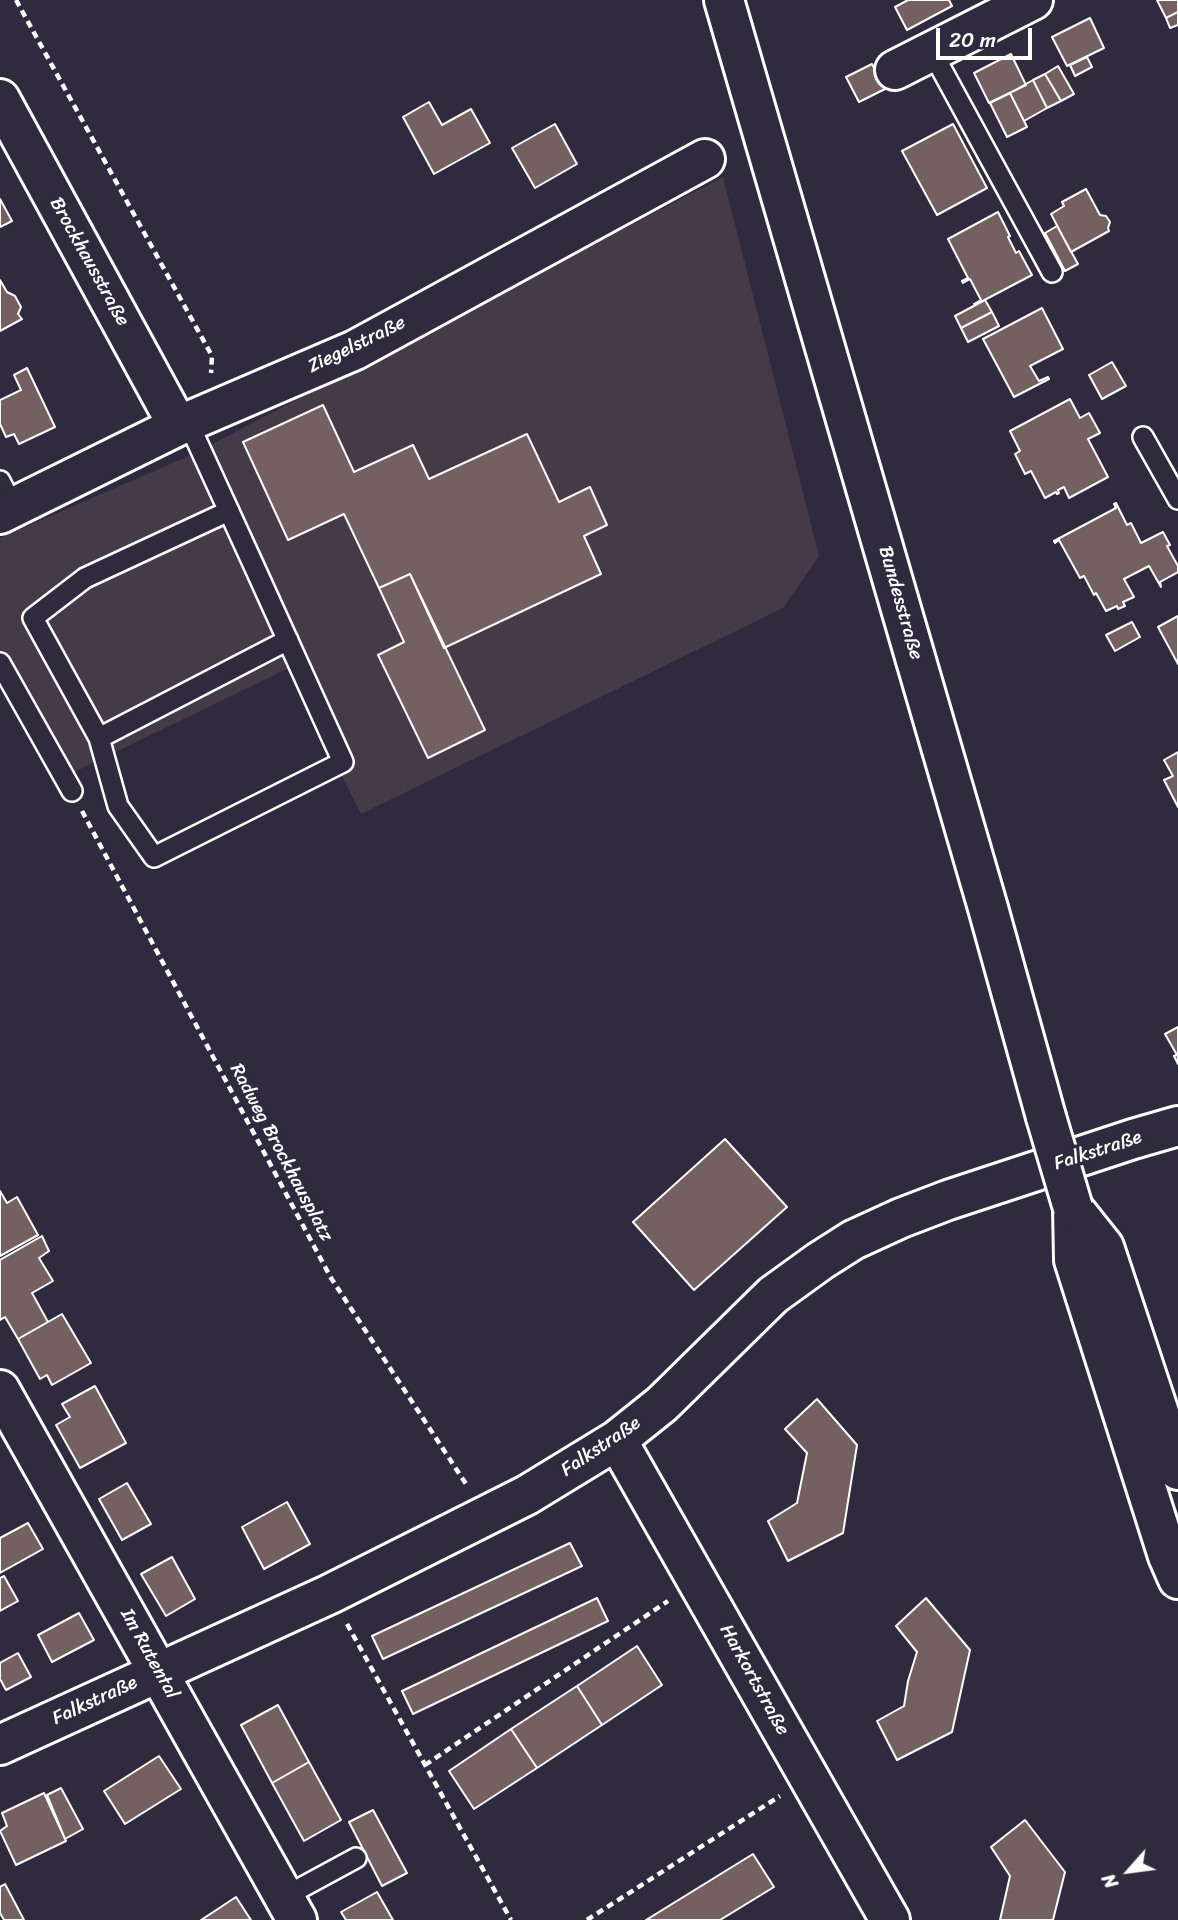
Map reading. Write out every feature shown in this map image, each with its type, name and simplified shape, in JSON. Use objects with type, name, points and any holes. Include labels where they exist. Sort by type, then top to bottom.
[{"type":"street","name":"Bundesstraße","points":[[724,0],[1073,1208]]},
{"type":"street","points":[[895,70],[1031,0]]},
{"type":"street","name":"Brockhausstraße","points":[[0,99],[192,420]]},
{"type":"street","name":"Ziegelstraße","points":[[4,501],[355,349],[705,159]]},
{"type":"street","name":"Falkstraße","points":[[0,1745],[330,1594],[527,1495],[617,1440],[662,1404],[773,1296],[853,1240],[948,1200],[1178,1126]]},
{"type":"street","points":[[1073,1208],[1104,1247],[1178,1470]]},
{"type":"street","points":[[1073,1208],[1074,1260],[1164,1543],[1178,1579]]},
{"type":"street","name":"Im Rutental","points":[[0,1390],[290,1908]]},
{"type":"street","name":"Harkortstraße","points":[[617,1440],[890,1920]]},
{"type":"lane","points":[[932,50],[1052,272]]},
{"type":"lane","points":[[192,420],[229,511],[343,762],[154,857],[118,806],[99,737],[33,618],[85,578],[229,511]]},
{"type":"lane","points":[[1143,437],[1178,499]]},
{"type":"lane","points":[[99,737],[288,640]]},
{"type":"lane","points":[[0,663],[72,791]]},
{"type":"lane","points":[[290,1908],[356,1858]]},
{"type":"path","points":[[16,0],[212,356],[192,420]]},
{"type":"path","name":"Radweg Brockhausplatz","points":[[72,791],[331,1278],[486,1515]]},
{"type":"path","points":[[425,1765],[698,1580]]},
{"type":"path","points":[[330,1594],[511,1920]]},
{"type":"path","points":[[587,1920],[809,1777]]},
{"type":"shaded area","points":[[723,177],[819,556],[783,608],[361,814],[287,669],[68,775],[0,655],[0,538],[191,455]]},
{"type":"building","points":[[908,0],[949,0],[952,6],[907,30],[895,7]]},
{"type":"building","points":[[1157,0],[1178,0],[1178,12],[1166,18]]},
{"type":"building","points":[[1178,12],[1178,25],[1170,28],[1166,18]]},
{"type":"building","points":[[1090,18],[1104,48],[1067,66],[1052,37]]},
{"type":"building","points":[[1011,54],[1026,85],[989,103],[974,73]]},
{"type":"building","points":[[1087,57],[1092,67],[1075,76],[1070,65]]},
{"type":"building","points":[[872,64],[885,89],[859,102],[846,77]]},
{"type":"building","points":[[1058,66],[1074,94],[1061,101],[1045,74]]},
{"type":"building","points":[[1045,74],[1061,101],[1047,108],[1033,80]]},
{"type":"building","points":[[1033,80],[1047,108],[1024,121],[1010,93]]},
{"type":"building","points":[[1010,93],[1027,127],[1007,137],[990,103]]},
{"type":"building","points":[[429,102],[442,125],[471,109],[490,143],[434,174],[403,117]]},
{"type":"building","points":[[555,124],[577,164],[535,188],[512,148]]},
{"type":"building","points":[[953,124],[987,188],[937,215],[902,151]]},
{"type":"building","points":[[1086,189],[1100,215],[1106,216],[1110,222],[1109,231],[1071,252],[1051,214],[1064,206],[1062,202]]},
{"type":"building","points":[[0,199],[12,221],[0,227]]},
{"type":"building","points":[[998,212],[1016,253],[1019,251],[1032,275],[975,305],[981,300],[970,279],[963,283],[962,281],[968,278],[948,239]]},
{"type":"building","points":[[1057,226],[1078,264],[1065,271],[1045,233]]},
{"type":"building","points":[[0,280],[7,292],[15,296],[21,307],[18,314],[22,319],[0,331]]},
{"type":"building","points":[[985,300],[992,312],[961,328],[955,316]]},
{"type":"building","points":[[1042,308],[1063,349],[1030,366],[1039,381],[1048,377],[1049,379],[1014,397],[983,339]]},
{"type":"building","points":[[992,312],[999,326],[968,342],[961,328]]},
{"type":"building","points":[[1112,362],[1126,386],[1102,399],[1089,375]]},
{"type":"building","points":[[27,368],[55,427],[19,444],[14,434],[6,437],[0,424],[0,400],[21,390],[14,375]]},
{"type":"building","points":[[1070,399],[1080,418],[1089,413],[1100,433],[1088,439],[1108,477],[1069,498],[1064,487],[1058,490],[1059,493],[1045,498],[1031,471],[1025,474],[1015,454],[1020,451],[1010,431]]},
{"type":"building","points":[[323,405],[354,472],[413,445],[429,479],[527,434],[559,502],[590,487],[607,525],[584,536],[601,574],[444,648],[410,574],[379,588],[344,514],[288,540],[243,442]]},
{"type":"building","points":[[1116,503],[1127,525],[1131,523],[1141,543],[1163,532],[1178,566],[1178,572],[1160,582],[1161,587],[1149,566],[1124,579],[1134,597],[1123,602],[1125,606],[1106,611],[1084,576],[1080,578],[1059,540],[1055,543],[1054,541],[1116,508]]},
{"type":"building","points":[[410,574],[485,730],[428,758],[378,655],[404,642],[379,588]]},
{"type":"building","points":[[1178,616],[1178,664],[1158,627]]},
{"type":"building","points":[[1132,622],[1140,637],[1115,651],[1106,635]]},
{"type":"building","points":[[1178,752],[1178,807],[1164,780],[1173,776],[1164,760]]},
{"type":"building","points":[[1178,1027],[1178,1064],[1174,1056],[1177,1055],[1165,1034]]},
{"type":"building","points":[[725,1139],[787,1207],[694,1290],[633,1222]]},
{"type":"building","points":[[0,1191],[7,1203],[17,1197],[38,1235],[0,1256]]},
{"type":"building","points":[[42,1236],[49,1251],[39,1258],[53,1281],[32,1293],[48,1322],[18,1339],[5,1317],[0,1320],[0,1260]]},
{"type":"building","points":[[62,1314],[91,1363],[52,1385],[47,1375],[40,1379],[18,1339]]},
{"type":"building","points":[[95,1386],[126,1443],[80,1468],[56,1425],[70,1417],[62,1404]]},
{"type":"building","points":[[817,1399],[857,1445],[843,1533],[788,1561],[768,1521],[797,1503],[807,1453],[785,1429]]},
{"type":"building","points":[[127,1483],[151,1524],[122,1540],[99,1499]]},
{"type":"building","points":[[287,1502],[310,1544],[264,1569],[242,1527]]},
{"type":"building","points":[[28,1523],[43,1549],[0,1573],[0,1538]]},
{"type":"building","points":[[570,1543],[582,1566],[383,1659],[372,1636]]},
{"type":"building","points":[[172,1557],[195,1599],[166,1616],[141,1574]]},
{"type":"building","points":[[4,1576],[18,1601],[0,1611],[0,1578]]},
{"type":"building","points":[[597,1598],[608,1621],[413,1714],[402,1691]]},
{"type":"building","points":[[926,1598],[970,1650],[952,1732],[897,1760],[877,1721],[904,1706],[917,1652],[896,1626]]},
{"type":"building","points":[[79,1613],[94,1640],[52,1662],[38,1635]]},
{"type":"building","points":[[637,1646],[662,1685],[602,1725],[577,1686]]},
{"type":"building","points":[[18,1653],[31,1677],[6,1690],[0,1679],[0,1663]]},
{"type":"building","points":[[577,1686],[602,1725],[537,1768],[511,1729]]},
{"type":"building","points":[[278,1705],[309,1762],[272,1783],[241,1725]]},
{"type":"building","points":[[511,1729],[537,1768],[474,1809],[449,1771]]},
{"type":"building","points":[[159,1756],[181,1789],[125,1824],[104,1791]]},
{"type":"building","points":[[309,1762],[341,1820],[304,1841],[272,1783]]},
{"type":"building","points":[[61,1788],[83,1829],[65,1839],[47,1795]]},
{"type":"building","points":[[44,1793],[66,1841],[16,1865],[0,1831],[7,1826],[2,1813]]},
{"type":"building","points":[[373,1810],[407,1873],[382,1886],[349,1822]]},
{"type":"building","points":[[1025,1820],[1065,1872],[1053,1920],[1000,1920],[1010,1876],[991,1847]]},
{"type":"building","points":[[753,1854],[774,1887],[720,1920],[646,1920]]},
{"type":"building","points":[[5,1884],[24,1920],[4,1920],[0,1913],[0,1887]]},
{"type":"building","points":[[377,1892],[393,1920],[346,1920],[341,1912]]},
{"type":"building","points":[[236,1897],[251,1920],[201,1920]]}]
